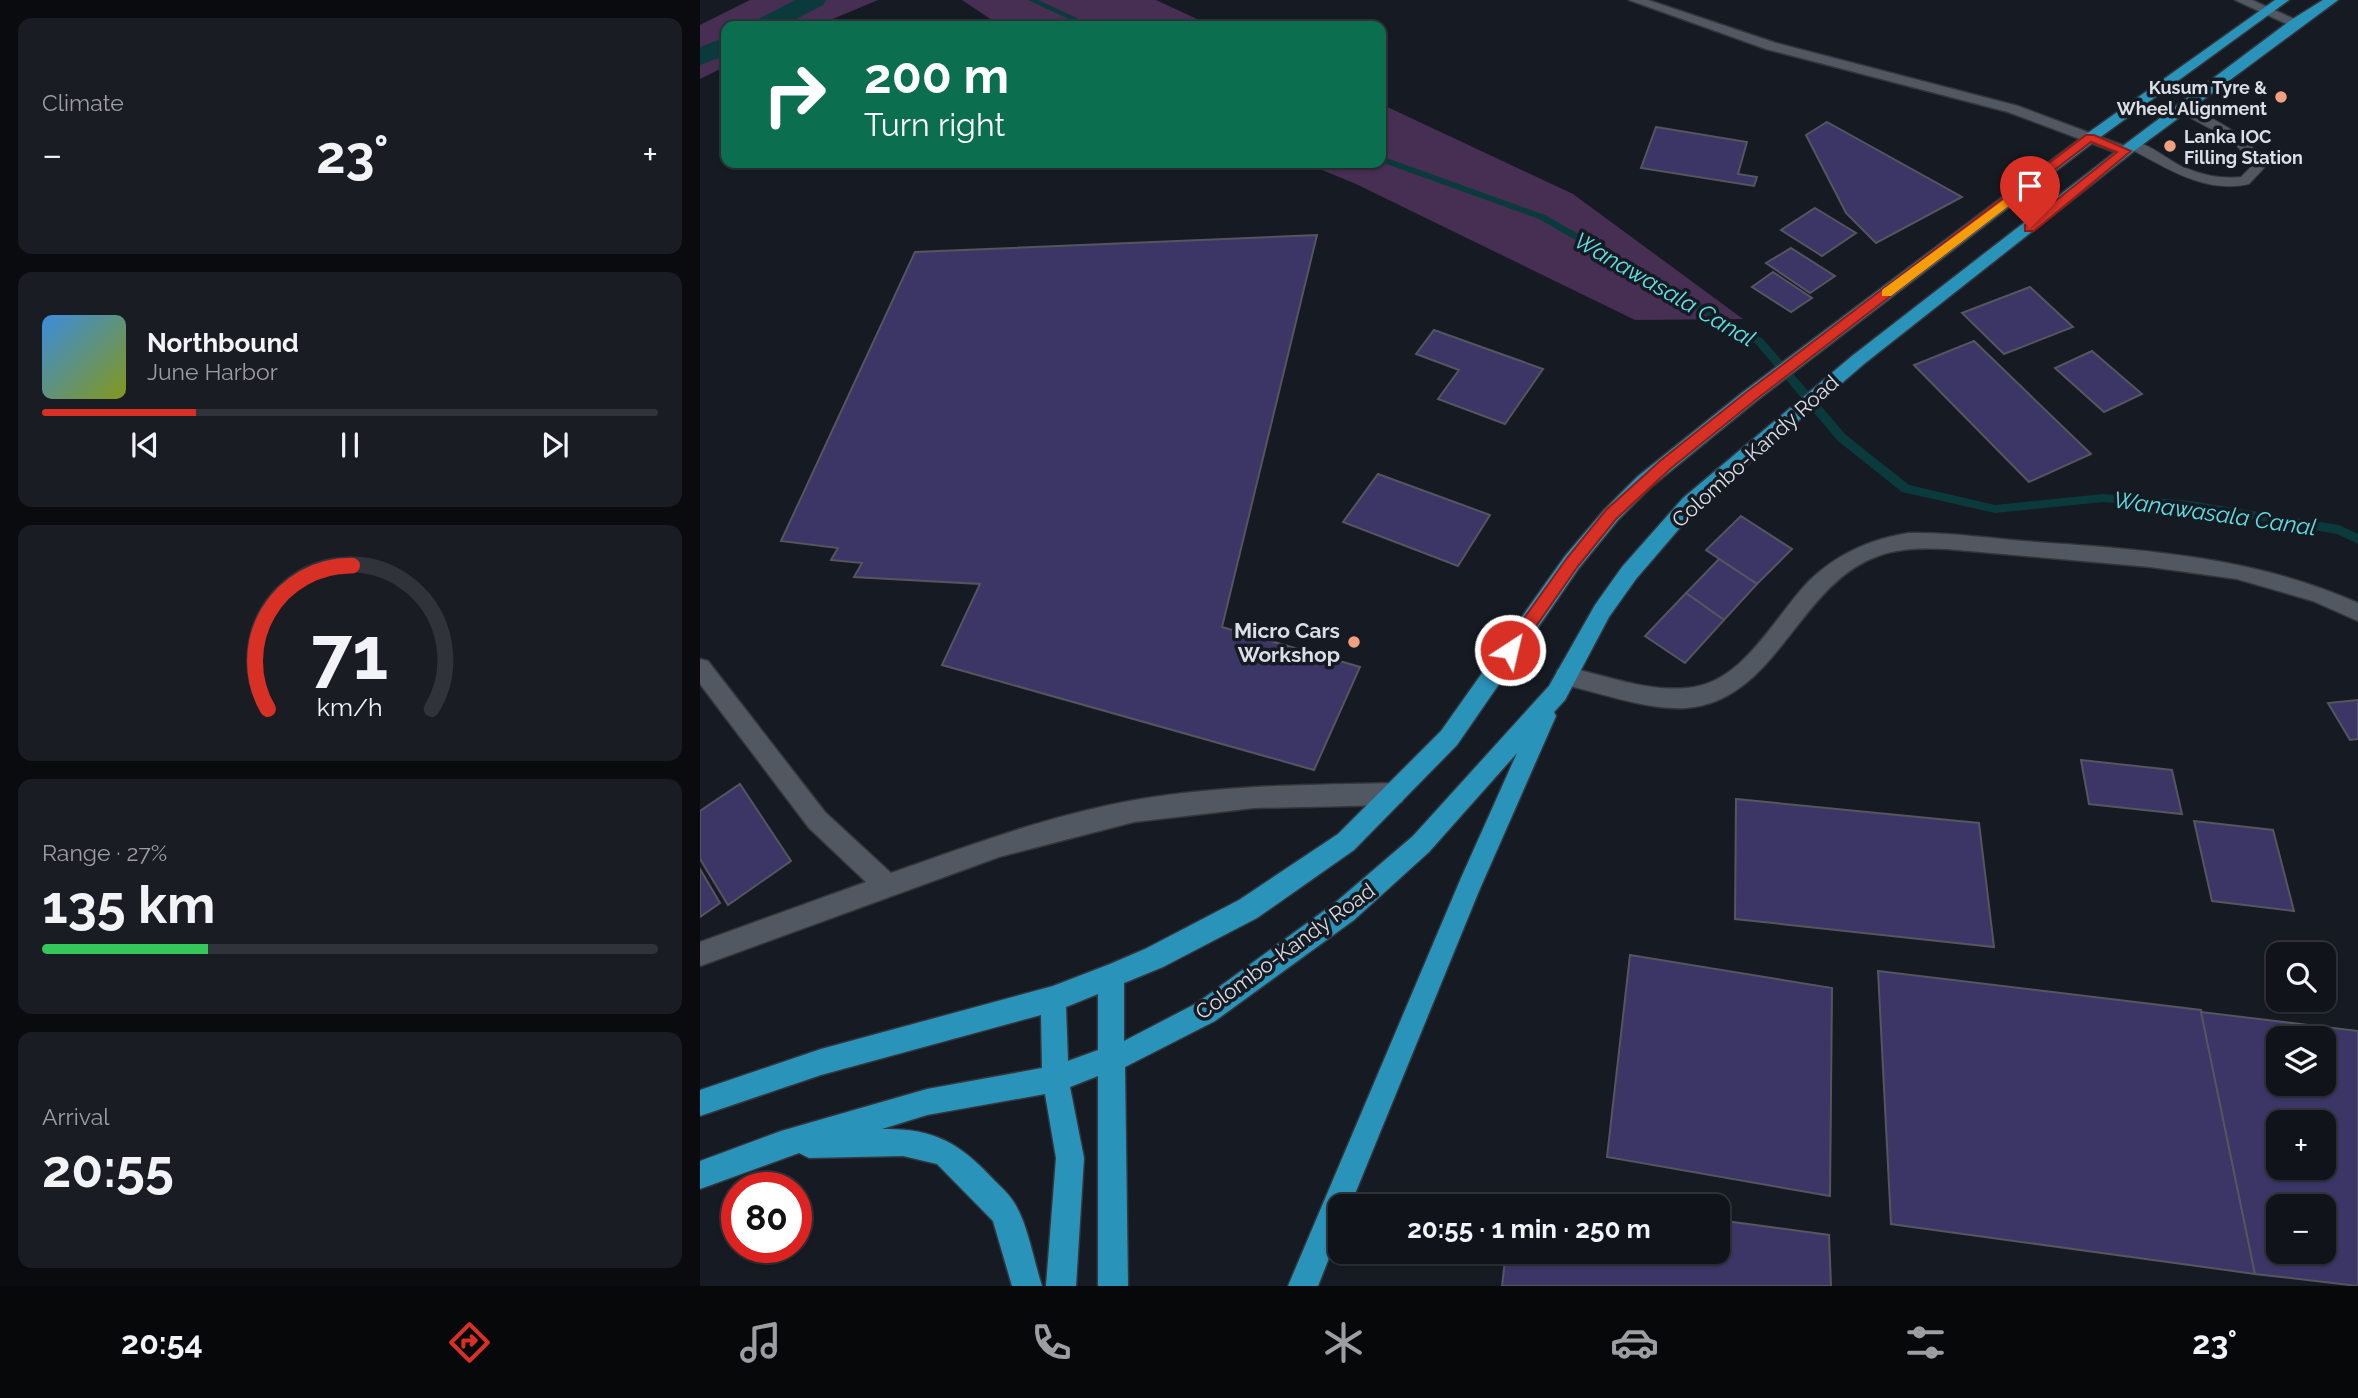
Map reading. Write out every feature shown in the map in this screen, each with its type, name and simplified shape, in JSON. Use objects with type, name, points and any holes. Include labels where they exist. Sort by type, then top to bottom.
[{"type":"highway","name":"Colombo-Kandy Road","points":[[700,1103],[821,1062],[1053,999],[1111,976],[1154,958],[1248,909],[1346,842],[1449,738],[1572,562],[1611,514],[1644,482],[1749,397],[2090,138],[2283,0]]},
{"type":"highway","name":"Colombo-Kandy Road","points":[[780,1145],[927,1102],[1055,1079],[1109,1059],[1206,1012],[1345,911],[1422,844],[1562,684],[1602,611],[1659,537],[1690,503],[1858,360],[2129,148],[2296,23],[2332,0]]},
{"type":"highway","points":[[1303,1286],[1469,886],[1562,684]]},
{"type":"highway","points":[[1111,976],[1109,1059],[1115,1136],[1116,1225],[1113,1286]]},
{"type":"highway","points":[[1053,999],[1055,1079],[1070,1158],[1061,1286]]},
{"type":"highway","points":[[700,1175],[780,1145],[903,1142],[944,1152],[976,1181],[1005,1213],[1027,1286]]},
{"type":"street","points":[[1635,0],[1771,46],[2013,110],[2090,138],[2129,148]]},
{"type":"street","points":[[2241,0],[2296,23]]},
{"type":"street","points":[[1562,684],[1689,698],[1723,688],[1770,645],[1816,587],[1873,549],[1915,540],[2168,561],[2255,576],[2334,600],[2358,612]]},
{"type":"street","points":[[700,668],[817,820],[887,886]]},
{"type":"street","points":[[700,954],[999,846],[1134,811],[1254,797],[1394,794]]},
{"type":"lane","points":[[2129,148],[2216,183],[2245,181],[2260,165],[2255,154],[2236,138],[2182,108]]},
{"type":"shaded area","points":[[750,0],[878,0],[828,21],[721,21],[721,68],[700,79],[700,25]]},
{"type":"shaded area","points":[[962,0],[1156,0],[1201,21],[994,21]]},
{"type":"shaded area","points":[[1386,106],[1573,194],[1743,319],[1635,320],[1356,184],[1317,168],[1386,168]]},
{"type":"building","points":[[1827,122],[1962,197],[1876,243],[1846,213],[1806,135]]},
{"type":"building","points":[[1656,127],[1747,142],[1738,174],[1757,177],[1754,186],[1641,168]]},
{"type":"building","points":[[1815,208],[1856,233],[1822,256],[1781,230]]},
{"type":"building","points":[[1317,235],[1222,627],[1360,667],[1314,770],[942,665],[980,584],[854,577],[862,563],[831,560],[838,548],[781,541],[915,252]]},
{"type":"building","points":[[1791,248],[1835,276],[1810,293],[1766,263]]},
{"type":"building","points":[[1773,272],[1812,298],[1791,312],[1752,287]]},
{"type":"building","points":[[2030,287],[2073,327],[2004,354],[1962,313]]},
{"type":"building","points":[[1434,330],[1543,369],[1505,424],[1438,399],[1459,370],[1416,354]]},
{"type":"building","points":[[1974,341],[2091,454],[2029,482],[1914,365]]},
{"type":"building","points":[[2092,351],[2142,394],[2104,412],[2055,368]]},
{"type":"building","points":[[1378,474],[1490,515],[1458,566],[1343,522]]},
{"type":"building","points":[[1741,516],[1792,549],[1757,584],[1706,550]]},
{"type":"building","points":[[1719,559],[1757,584],[1724,620],[1686,593]]},
{"type":"building","points":[[1686,593],[1724,620],[1685,663],[1645,636]]},
{"type":"building","points":[[2358,700],[2358,739],[2350,740],[2328,703]]},
{"type":"building","points":[[2081,760],[2172,770],[2182,814],[2089,804]]},
{"type":"building","points":[[740,784],[791,861],[728,905],[700,859],[700,811]]},
{"type":"building","points":[[1736,799],[1979,823],[1994,947],[1735,919]]},
{"type":"building","points":[[2194,821],[2273,830],[2294,911],[2212,901]]},
{"type":"building","points":[[700,869],[720,903],[700,917]]},
{"type":"building","points":[[1630,955],[1832,988],[1830,1196],[1607,1157]]},
{"type":"building","points":[[1878,971],[2201,1010],[2255,1274],[1891,1224]]},
{"type":"building","points":[[2201,1012],[2317,1026],[2266,1026],[2266,1096],[2336,1096],[2336,1028],[2358,1031],[2358,1286],[2255,1274]]},
{"type":"building","points":[[1730,1222],[1829,1235],[1831,1286],[1502,1286],[1505,1264],[1730,1264]]},
{"type":"waterway","points":[[774,21],[814,0]]},
{"type":"waterway","name":"Wanawasala Canal","points":[[1032,0],[1079,21]]},
{"type":"waterway","points":[[700,57],[721,47]]},
{"type":"waterway","name":"Wanawasala Canal","points":[[1386,161],[1542,217],[1759,341],[1842,438],[1906,489],[1995,509],[2103,498],[2191,505],[2339,530],[2358,539]]},
{"type":"slow traffic","points":[[1886,293],[2036,179]]},
{"type":"place","name":"Kusum Tyre & Wheel Alignment","points":[[2281,97]]},
{"type":"place","name":"Lanka IOC Filling Station","points":[[2170,146]]},
{"type":"place","name":"Micro Cars Workshop","points":[[1354,642]]},
{"type":"route","points":[[1510,650],[1572,562],[1611,514],[1644,482],[1749,397],[2090,138],[2125,151],[2030,228]]}]
